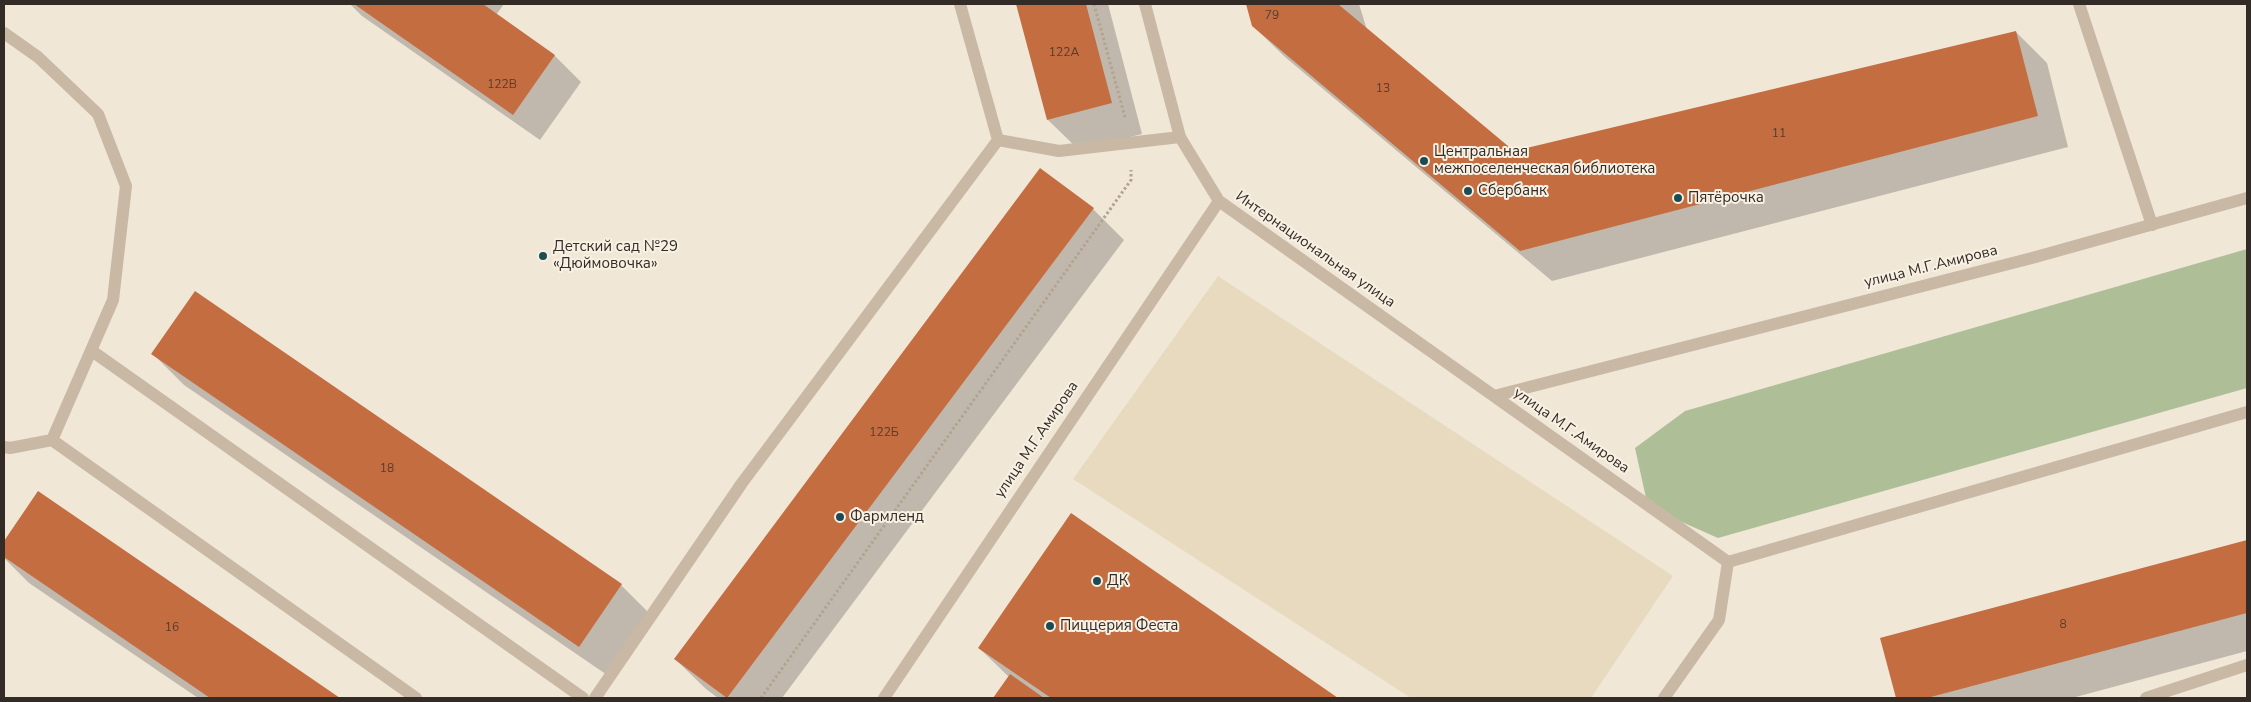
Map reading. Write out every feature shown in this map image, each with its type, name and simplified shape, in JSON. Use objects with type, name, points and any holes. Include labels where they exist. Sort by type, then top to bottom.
[{"type":"street","points":[[960,4],[998,140]]},
{"type":"street","name":"Интернациональная улица","points":[[1145,4],[1180,137],[1219,202],[1494,396]]},
{"type":"street","points":[[2079,4],[2152,225]]},
{"type":"street","points":[[4,33],[38,57],[98,114],[126,186],[113,300],[52,440]]},
{"type":"street","points":[[998,140],[1058,152],[1180,137]]},
{"type":"street","points":[[595,698],[742,483],[998,140]]},
{"type":"street","name":"улица М.Г.Амирова","points":[[1494,396],[2032,258],[2247,198]]},
{"type":"street","name":"улица М.Г.Амирова","points":[[884,698],[1219,202]]},
{"type":"street","points":[[92,351],[583,698]]},
{"type":"street","name":"улица М.Г.Амирова","points":[[1494,396],[1728,562]]},
{"type":"street","points":[[1664,698],[1719,620],[1728,562],[2247,412]]},
{"type":"street","points":[[4,447],[10,448],[52,440],[416,698]]},
{"type":"street","points":[[2146,698],[2247,665]]},
{"type":"path","points":[[761,698],[1131,180],[1132,142],[1094,4]]},
{"type":"green space","points":[[2247,249],[2247,388],[1718,538],[1648,507],[1635,448],[1685,411]]},
{"type":"shaded area","points":[[1218,276],[1673,576],[1591,698],[1411,698],[1073,479]]},
{"type":"building","points":[[354,4],[483,4],[555,55],[513,115]]},
{"type":"building","points":[[1016,4],[1086,4],[1112,103],[1047,120]]},
{"type":"building","points":[[1246,4],[1338,4],[1514,151],[2016,31],[2038,116],[1520,251],[1252,26]]},
{"type":"building","points":[[1040,168],[1094,208],[727,698],[674,659]]},
{"type":"building","points":[[195,291],[622,584],[579,647],[151,354]]},
{"type":"building","points":[[38,491],[340,698],[210,698],[4,557],[4,541]]},
{"type":"building","name":"ДК","points":[[1071,513],[1338,698],[1051,698],[978,648]]},
{"type":"building","points":[[2247,540],[2247,613],[1927,698],[1896,698],[1880,638]]},
{"type":"building","points":[[1010,674],[1044,698],[993,698]]},
{"type":"place","name":"Центральная межпоселенческая библиотека","points":[[1424,161]]},
{"type":"place","name":"Сбербанк","points":[[1468,191]]},
{"type":"place","name":"Пятёрочка","points":[[1678,198]]},
{"type":"place","name":"Детский сад №29 «Дюймовочка»","points":[[543,256]]},
{"type":"place","name":"Фармленд","points":[[840,517]]},
{"type":"place","name":"ДК","points":[[1097,581]]},
{"type":"place","name":"Пиццерия Феста","points":[[1050,626]]}]
